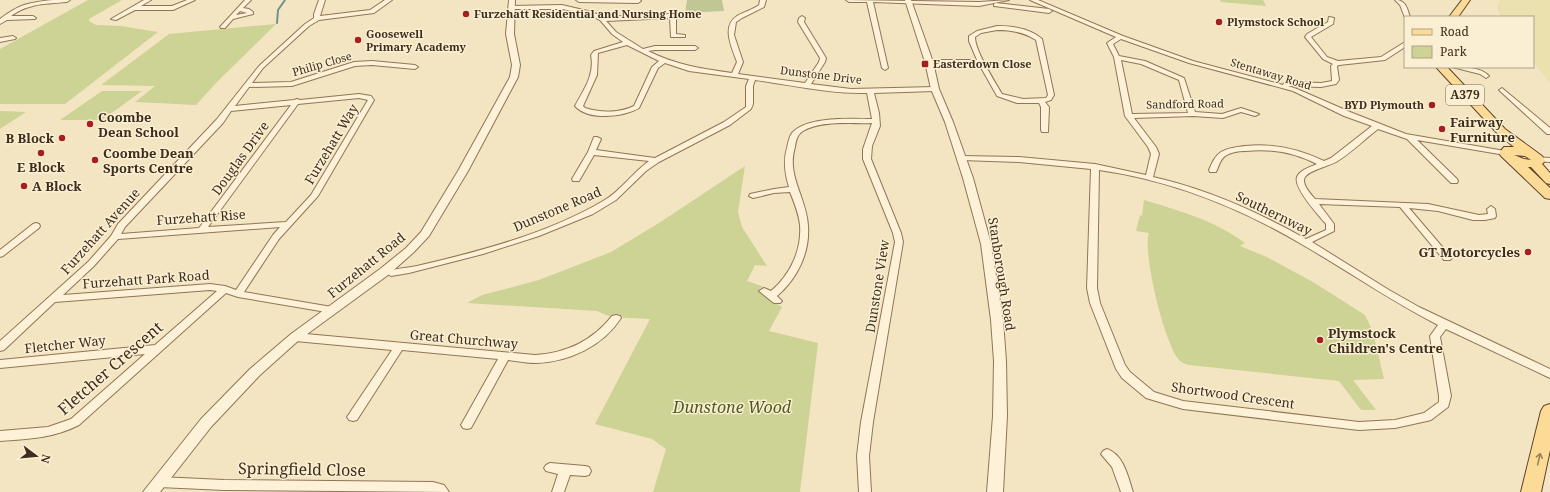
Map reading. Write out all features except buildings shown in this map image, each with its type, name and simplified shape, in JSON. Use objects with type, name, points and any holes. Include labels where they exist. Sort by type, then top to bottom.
[{"type":"main road","points":[[1448,14],[1466,0]]},
{"type":"main road","name":"A379","points":[[1434,68],[1509,154],[1550,195]]},
{"type":"main road","name":"A379","points":[[1442,68],[1497,127],[1538,159],[1550,180]]},
{"type":"main road","points":[[1509,154],[1538,159]]},
{"type":"main road","points":[[1531,492],[1550,411]]},
{"type":"street","points":[[114,19],[148,0]]},
{"type":"street","points":[[134,8],[173,8],[192,0]]},
{"type":"street","points":[[223,27],[248,0]]},
{"type":"street","points":[[322,0],[317,14],[317,19],[372,12],[389,0]]},
{"type":"street","points":[[571,8],[579,0],[638,1]]},
{"type":"street","points":[[734,75],[740,62],[731,35],[733,22],[741,15],[758,9],[762,6],[763,0]]},
{"type":"street","points":[[849,0],[984,3],[1049,11]]},
{"type":"street","points":[[984,3],[1006,0]]},
{"type":"street","name":"Stentaway Road","points":[[1033,0],[1121,37],[1191,62],[1282,86],[1305,94],[1347,114],[1409,137],[1509,154]]},
{"type":"street","points":[[1398,0],[1403,4],[1407,16]]},
{"type":"street","points":[[2,20],[30,4],[47,1],[74,2]]},
{"type":"street","points":[[870,1],[885,68]]},
{"type":"street","name":"Stanborough Road","points":[[908,1],[929,62],[935,89],[946,115],[978,212],[986,244],[997,320],[1000,365],[1000,416],[995,492]]},
{"type":"street","points":[[512,3],[571,8],[590,12],[602,19],[670,16],[674,18],[675,22],[673,37],[683,36]]},
{"type":"street","name":"Furzehatt Road","points":[[155,487],[184,449],[224,403],[255,372],[295,337],[384,272],[410,250],[425,234],[514,77],[516,66],[510,34],[512,3]]},
{"type":"street","points":[[231,17],[251,13],[247,10],[239,9]]},
{"type":"street","points":[[2,20],[36,16],[26,21]]},
{"type":"street","points":[[802,18],[801,22],[823,58],[822,62],[806,86]]},
{"type":"street","points":[[1331,18],[1332,23],[1308,37],[1325,58],[1338,62],[1383,59],[1404,45]]},
{"type":"street","name":"Furzehatt Avenue","points":[[55,299],[91,264],[115,237],[121,226],[229,109],[262,67],[307,25],[317,19]]},
{"type":"street","name":"Dunstone Drive","points":[[602,19],[614,33],[627,43],[663,61],[690,69],[806,86],[870,92],[935,89]]},
{"type":"street","points":[[1012,29],[1035,36],[1039,39],[1042,48],[1051,95],[1048,99],[1041,101],[1020,101],[999,95],[981,62],[972,41],[972,36],[977,32],[985,30],[1012,29]]},
{"type":"street","points":[[1121,37],[1110,42],[1117,57],[1129,116],[1152,147],[1155,154],[1149,178]]},
{"type":"street","points":[[0,40],[13,38]]},
{"type":"street","points":[[627,43],[596,52],[594,56],[597,65],[596,72],[579,106],[581,109],[587,112],[624,113],[633,111],[638,107],[655,67],[663,61]]},
{"type":"street","points":[[642,51],[655,48],[695,48]]},
{"type":"street","points":[[1397,50],[1404,52]]},
{"type":"street","points":[[1117,57],[1136,59],[1182,79],[1192,114]]},
{"type":"street","points":[[402,65],[410,60]]},
{"type":"street","points":[[929,62],[981,62]]},
{"type":"street","points":[[1282,86],[1285,84],[1321,85],[1334,82],[1336,80],[1334,66],[1338,62]]},
{"type":"street","name":"Philip Close","points":[[247,85],[292,84],[354,64],[370,63],[415,67]]},
{"type":"street","points":[[1458,68],[1486,76]]},
{"type":"street","name":"Dunstone Road","points":[[391,273],[409,271],[499,247],[566,222],[605,204],[618,196],[656,160],[719,129],[749,108],[750,104],[748,90],[753,78]]},
{"type":"street","points":[[1502,90],[1550,132]]},
{"type":"street","name":"Dunstone View","points":[[865,492],[863,456],[867,422],[899,242],[897,233],[867,159],[866,150],[876,122],[870,92]]},
{"type":"street","name":"Furzehatt Way","points":[[229,109],[359,96],[370,97],[371,100],[314,196],[276,236],[238,294]]},
{"type":"street","name":"Douglas Drive","points":[[202,230],[297,101]]},
{"type":"street","points":[[1041,101],[1045,107],[1045,130]]},
{"type":"street","name":"Sandford Road","points":[[1230,107],[1255,114]]},
{"type":"street","name":"Sandford Road","points":[[1129,116],[1192,114],[1223,116],[1241,110]]},
{"type":"street","points":[[770,296],[780,289],[795,270],[804,225],[788,162],[794,135],[798,130],[806,126],[818,124],[876,122]]},
{"type":"street","points":[[1306,242],[1330,231],[1330,224],[1302,188],[1300,182],[1301,177],[1306,172],[1338,157],[1377,126]]},
{"type":"street","points":[[1409,137],[1454,181]]},
{"type":"street","points":[[576,180],[592,152],[597,139]]},
{"type":"street","points":[[1213,170],[1216,162],[1225,153],[1242,149],[1277,147],[1288,149],[1323,164]]},
{"type":"street","points":[[592,152],[656,160]]},
{"type":"street","name":"Southernway","points":[[960,158],[1030,159],[1095,166],[1149,178],[1219,201],[1306,242],[1397,299],[1445,324],[1550,374]]},
{"type":"street","name":"Shortwood Crescent","points":[[1095,166],[1092,288],[1095,302],[1120,366],[1126,375],[1150,395],[1183,405],[1359,426],[1395,424],[1427,417],[1438,411],[1444,404],[1445,396],[1435,336],[1445,324]]},
{"type":"street","points":[[753,196],[774,191],[794,189]]},
{"type":"street","points":[[1312,201],[1444,209],[1472,218],[1492,216],[1491,209]]},
{"type":"street","points":[[1402,206],[1447,258]]},
{"type":"street","name":"Furzehatt Rise","points":[[115,237],[288,224]]},
{"type":"street","points":[[1,252],[36,226]]},
{"type":"street","name":"Furzehatt Park Road","points":[[55,299],[192,288],[225,288],[238,294],[332,310]]},
{"type":"street","name":"Fletcher Crescent","points":[[0,436],[64,428],[75,422],[225,288]]},
{"type":"street","points":[[0,347],[55,299]]},
{"type":"street","name":"Great Churchway","points":[[295,337],[535,359],[563,355],[581,349],[608,330],[616,318]]},
{"type":"street","points":[[352,417],[399,347]]},
{"type":"street","name":"Fletcher Way","points":[[0,364],[156,349]]},
{"type":"street","points":[[467,425],[505,356]]},
{"type":"street","points":[[1107,454],[1116,464],[1127,492]]},
{"type":"street","points":[[550,468],[585,471]]},
{"type":"street","points":[[558,492],[565,470]]},
{"type":"street","name":"Springfield Close","points":[[155,487],[433,487],[440,489],[443,492]]},
{"type":"shaded area","points":[[1500,0],[1550,0],[1550,83],[1534,63],[1534,16],[1500,16],[1497,9]]},
{"type":"green space","points":[[88,0],[122,0],[89,19],[89,21],[96,25],[121,26],[158,32],[65,104],[0,104],[0,49]]},
{"type":"green space","points":[[687,0],[722,0],[724,11],[685,13]]},
{"type":"green space","points":[[1220,0],[1263,0],[1266,6],[1221,2]]},
{"type":"green space","points":[[276,24],[217,82],[196,105],[135,102],[155,86],[101,85],[169,34]]},
{"type":"green space","points":[[102,91],[142,91],[102,120],[60,120]]},
{"type":"green space","points":[[0,111],[26,112],[0,129]]},
{"type":"green space","name":"Dunstone Wood","points":[[745,166],[738,212],[742,227],[767,266],[755,265],[747,281],[764,287],[766,294],[782,307],[769,331],[818,343],[800,492],[653,492],[666,449],[652,439],[595,424],[650,319],[611,317],[597,311],[467,303],[482,295],[539,280],[611,252],[659,223]]},
{"type":"green space","points":[[1144,200],[1196,217],[1221,228],[1245,243],[1240,246],[1267,257],[1313,282],[1365,315],[1373,332],[1384,379],[1353,380],[1376,410],[1361,410],[1339,381],[1189,365],[1180,361],[1168,338],[1156,299],[1149,259],[1149,233],[1136,231],[1140,215],[1142,216]]},
{"type":"waterway","points":[[277,23],[278,10],[285,0]]},
{"type":"place","name":"Furzehatt Residential and Nursing Home","points":[[466,14]]},
{"type":"place","name":"Plymstock School","points":[[1219,22]]},
{"type":"place","name":"Goosewell Primary Academy","points":[[358,40]]},
{"type":"place","name":"Easterdown Close","points":[[925,64]]},
{"type":"place","name":"BYD Plymouth","points":[[1432,105]]},
{"type":"place","name":"Coombe Dean School","points":[[90,124]]},
{"type":"place","name":"Fairway Furniture","points":[[1442,129]]},
{"type":"place","name":"B Block","points":[[62,138]]},
{"type":"place","name":"E Block","points":[[41,153]]},
{"type":"place","name":"Coombe Dean Sports Centre","points":[[95,160]]},
{"type":"place","name":"A Block","points":[[24,186]]},
{"type":"place","name":"GT Motorcycles","points":[[1528,252]]},
{"type":"place","name":"Plymstock Children's Centre","points":[[1320,340]]}]
